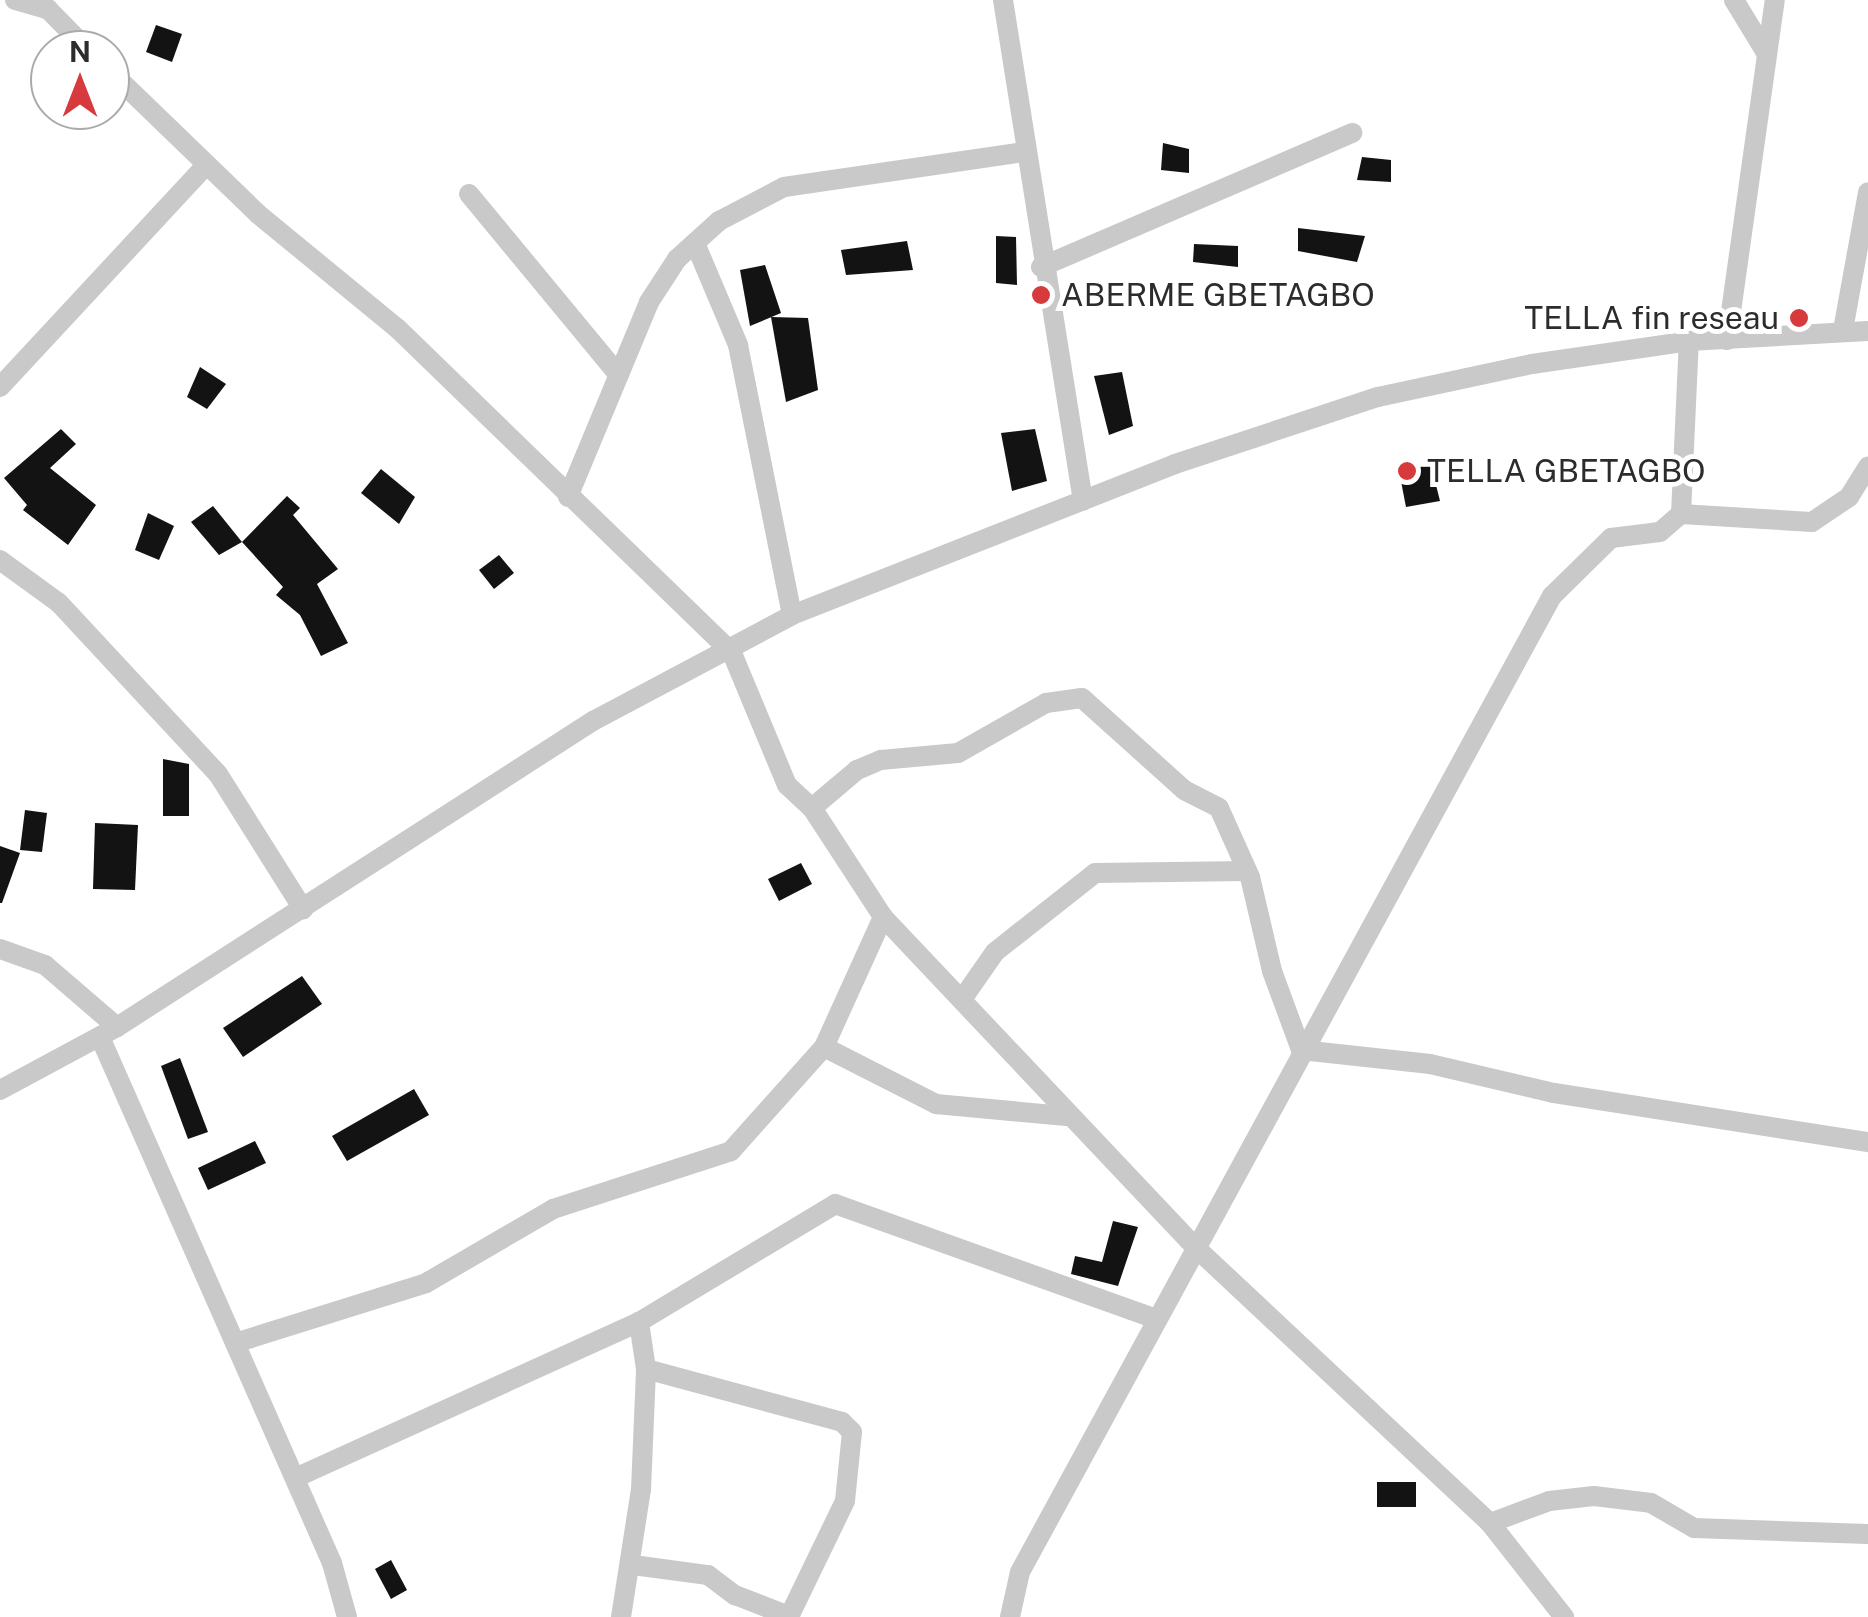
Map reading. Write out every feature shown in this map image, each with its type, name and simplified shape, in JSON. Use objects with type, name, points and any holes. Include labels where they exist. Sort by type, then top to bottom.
[{"type":"street","points":[[16,0],[44,5],[68,30]]},
{"type":"street","points":[[1003,0],[1041,267],[1084,501]]},
{"type":"street","points":[[1734,0],[1765,51]]},
{"type":"street","points":[[1727,340],[1775,0]]},
{"type":"street","points":[[130,91],[206,165],[397,328],[732,653],[765,743],[787,784],[812,808],[883,918],[963,998],[1066,1116],[1194,1246],[1490,1523],[1564,1617]]},
{"type":"street","points":[[1041,267],[1352,133]]},
{"type":"street","points":[[568,497],[650,302],[694,243],[755,196],[784,187],[1025,152]]},
{"type":"street","points":[[0,387],[206,165]]},
{"type":"street","points":[[1843,330],[1868,192]]},
{"type":"street","points":[[468,194],[619,375]]},
{"type":"street","points":[[694,243],[738,345],[792,615]]},
{"type":"street","points":[[0,1090],[109,1032],[593,720],[732,653],[792,615],[1084,501],[1378,397],[1532,364],[1689,341],[1868,331]]},
{"type":"street","points":[[1681,514],[1689,341]]},
{"type":"street","points":[[1010,1617],[1020,1572],[1194,1246],[1552,596],[1611,538],[1660,532],[1681,514],[1812,522],[1848,497],[1868,466]]},
{"type":"street","points":[[0,560],[59,603],[218,774],[303,908]]},
{"type":"street","points":[[812,808],[858,770],[881,760],[958,753],[1046,703],[1082,698],[1184,790],[1219,808],[1247,871],[1272,971],[1301,1050]]},
{"type":"street","points":[[963,998],[996,952],[1095,873],[1247,871]]},
{"type":"street","points":[[236,1343],[426,1283],[553,1209],[661,1168],[720,1157],[743,1141],[824,1046],[883,918]]},
{"type":"street","points":[[0,949],[45,965],[109,1032],[236,1343],[332,1563],[346,1617]]},
{"type":"street","points":[[824,1046],[936,1104],[1066,1116]]},
{"type":"street","points":[[1301,1050],[1430,1064],[1554,1094],[1868,1142]]},
{"type":"street","points":[[294,1478],[638,1322],[835,1204],[1156,1319]]},
{"type":"street","points":[[621,1617],[634,1565],[646,1369],[638,1322]]},
{"type":"street","points":[[634,1565],[708,1575],[735,1595],[789,1617],[844,1501],[852,1432],[842,1422],[646,1369]]},
{"type":"street","points":[[1490,1523],[1550,1501],[1594,1496],[1651,1503],[1694,1528],[1868,1534]]},
{"type":"building","points":[[156,25],[182,34],[172,62],[146,52]]},
{"type":"building","points":[[1163,143],[1189,149],[1189,173],[1161,170]]},
{"type":"building","points":[[1362,157],[1391,160],[1391,182],[1357,180]]},
{"type":"building","points":[[1298,228],[1365,236],[1357,262],[1298,251]]},
{"type":"building","points":[[996,236],[1016,237],[1017,285],[996,283]]},
{"type":"building","points":[[907,241],[913,270],[846,275],[841,250]]},
{"type":"building","points":[[1194,244],[1238,246],[1238,267],[1193,262]]},
{"type":"building","points":[[765,265],[781,313],[750,326],[740,270]]},
{"type":"building","points":[[771,317],[808,318],[818,390],[786,402]]},
{"type":"building","points":[[200,367],[226,384],[207,409],[187,397]]},
{"type":"building","points":[[1122,372],[1133,426],[1109,435],[1094,376]]},
{"type":"building","points":[[61,429],[76,444],[50,468],[96,505],[68,545],[23,510],[27,505],[4,478]]},
{"type":"building","points":[[1035,429],[1047,481],[1012,491],[1001,433]]},
{"type":"building","points":[[1431,465],[1440,501],[1406,507],[1399,471]]},
{"type":"building","points":[[381,469],[415,497],[399,524],[361,493]]},
{"type":"building","points":[[287,496],[300,508],[293,515],[338,569],[317,584],[348,643],[321,656],[300,615],[276,595],[283,587],[242,542]]},
{"type":"building","points":[[213,506],[242,542],[219,555],[191,522]]},
{"type":"building","points":[[148,513],[174,526],[159,560],[135,550]]},
{"type":"building","points":[[499,555],[514,573],[494,589],[479,570]]},
{"type":"building","points":[[163,759],[189,764],[189,816],[163,816]]},
{"type":"building","points":[[25,810],[47,813],[42,852],[20,850]]},
{"type":"building","points":[[95,823],[138,825],[135,890],[93,889]]},
{"type":"building","points":[[0,846],[20,853],[2,903],[0,903]]},
{"type":"building","points":[[801,863],[812,884],[779,901],[768,879]]},
{"type":"building","points":[[302,976],[322,1004],[243,1057],[223,1028]]},
{"type":"building","points":[[180,1058],[208,1132],[188,1139],[161,1066]]},
{"type":"building","points":[[414,1089],[429,1115],[347,1161],[332,1136]]},
{"type":"building","points":[[255,1141],[266,1163],[208,1190],[198,1168]]},
{"type":"building","points":[[1113,1221],[1138,1227],[1118,1286],[1071,1274],[1075,1256],[1102,1262]]},
{"type":"building","points":[[1377,1482],[1416,1482],[1416,1507],[1377,1507]]},
{"type":"building","points":[[391,1560],[407,1590],[391,1599],[375,1569]]},
{"type":"place","name":"ABERME GBETAGBO","points":[[1041,295]]},
{"type":"place","name":"TELLA fin reseau","points":[[1799,318]]},
{"type":"place","name":"TELLA GBETAGBO","points":[[1407,471]]}]
